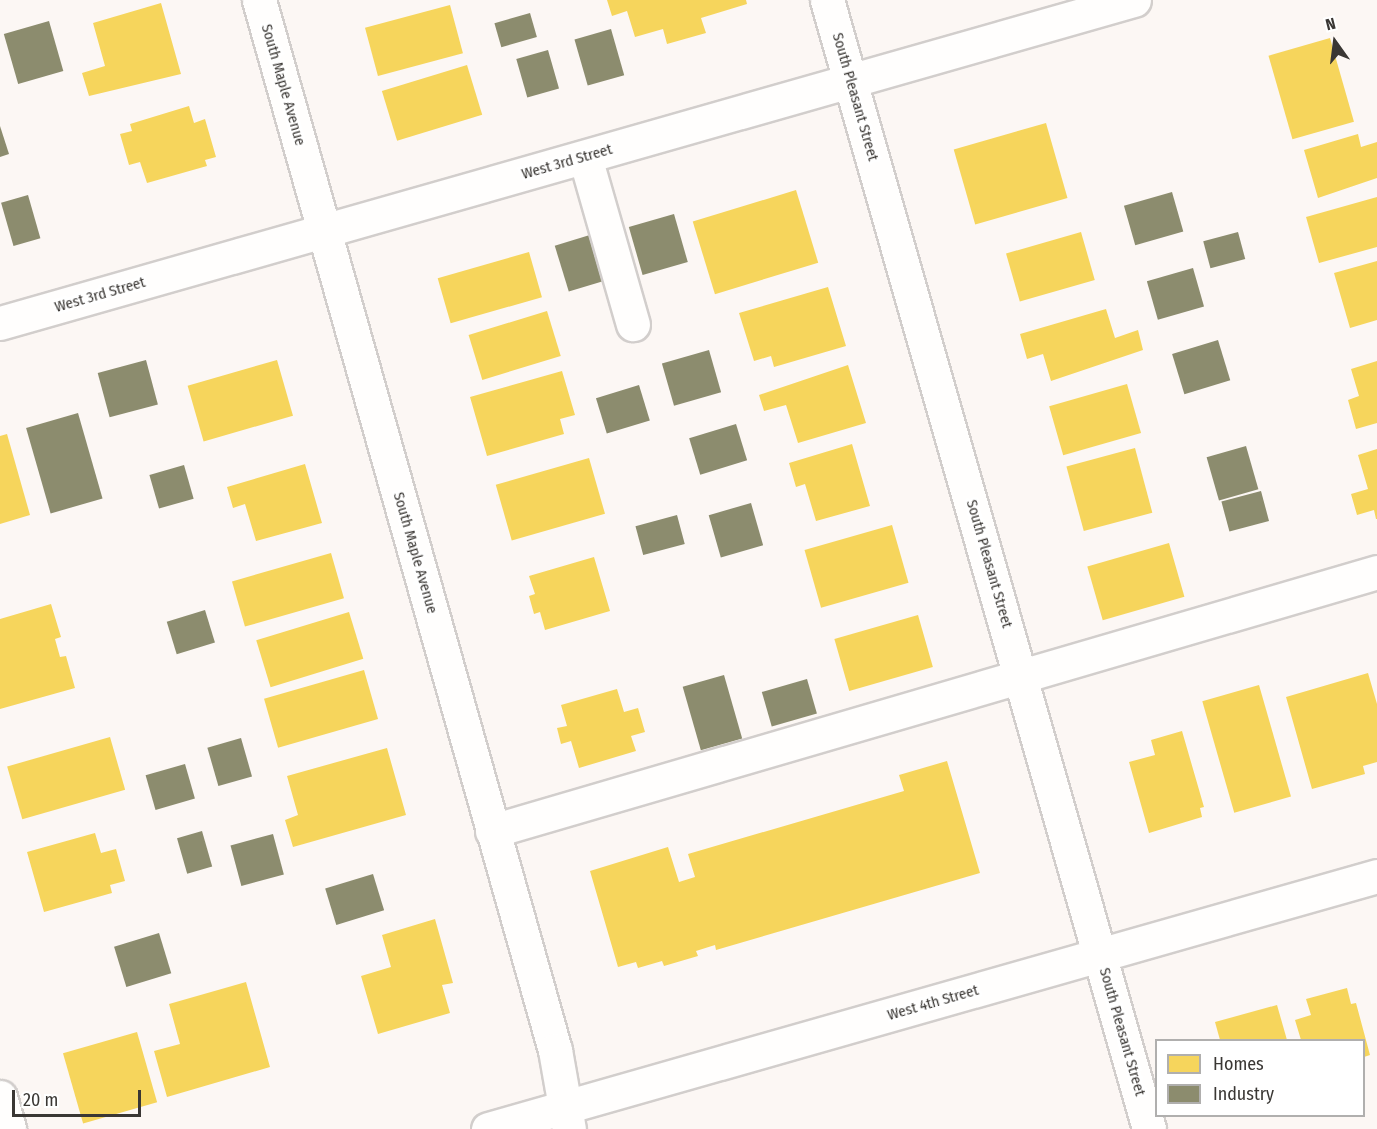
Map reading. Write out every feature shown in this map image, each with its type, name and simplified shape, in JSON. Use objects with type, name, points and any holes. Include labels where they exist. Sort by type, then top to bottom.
[{"type":"street","name":"South Maple Avenue","points":[[259,0],[555,1050],[567,1118]]},
{"type":"street","name":"South Pleasant Street","points":[[827,0],[1022,676],[1149,1129]]},
{"type":"street","name":"West 3rd Street","points":[[0,323],[1134,0]]},
{"type":"street","points":[[585,157],[633,324]]},
{"type":"street","points":[[492,831],[1377,572]]},
{"type":"street","name":"West 4th Street","points":[[488,1129],[567,1118],[1100,954],[1377,876]]},
{"type":"street","points":[[0,1097],[9,1129]]},
{"type":"building: Homes","points":[[607,0],[746,0],[747,4],[701,18],[706,33],[667,44],[663,29],[635,37],[627,11],[612,16]]},
{"type":"building: Homes","points":[[161,3],[181,74],[89,96],[82,73],[105,66],[93,23]]},
{"type":"building: Homes","points":[[450,5],[463,53],[378,76],[365,28]]},
{"type":"building: Homes","points":[[1330,38],[1354,122],[1292,139],[1268,56]]},
{"type":"building: Homes","points":[[467,65],[482,115],[397,141],[382,91]]},
{"type":"building: Homes","points":[[189,106],[194,123],[205,119],[216,157],[205,160],[207,166],[147,183],[140,162],[129,165],[120,134],[132,131],[130,124]]},
{"type":"building: Homes","points":[[1046,123],[1067,198],[975,224],[954,149]]},
{"type":"building: Homes","points":[[1358,134],[1361,147],[1377,142],[1377,178],[1318,198],[1304,150]]},
{"type":"building: Homes","points":[[796,190],[818,263],[715,294],[693,222]]},
{"type":"building: Homes","points":[[1377,197],[1377,247],[1319,263],[1306,217]]},
{"type":"building: Homes","points":[[1081,232],[1095,280],[1020,302],[1006,253]]},
{"type":"building: Homes","points":[[529,252],[542,297],[451,323],[438,278]]},
{"type":"building: Homes","points":[[1377,261],[1377,320],[1350,328],[1334,273]]},
{"type":"building: Homes","points":[[828,287],[846,346],[774,367],[771,356],[754,361],[739,313]]},
{"type":"building: Homes","points":[[1106,309],[1115,338],[1138,330],[1143,350],[1051,381],[1043,354],[1027,359],[1020,334]]},
{"type":"building: Homes","points":[[547,311],[561,356],[482,380],[469,335]]},
{"type":"building: Homes","points":[[277,360],[293,416],[204,441],[188,386]]},
{"type":"building: Homes","points":[[1377,361],[1377,423],[1356,429],[1348,400],[1359,396],[1351,369]]},
{"type":"building: Homes","points":[[848,365],[866,423],[798,443],[786,405],[764,411],[759,395]]},
{"type":"building: Homes","points":[[562,371],[575,415],[560,419],[564,434],[487,456],[470,397]]},
{"type":"building: Homes","points":[[1127,384],[1141,433],[1063,455],[1049,406]]},
{"type":"building: Homes","points":[[7,434],[30,515],[0,524],[0,436]]},
{"type":"building: Homes","points":[[852,444],[870,506],[816,521],[805,484],[796,487],[789,463]]},
{"type":"building: Homes","points":[[1135,448],[1152,513],[1084,531],[1066,466]]},
{"type":"building: Homes","points":[[1377,449],[1376,519],[1374,510],[1357,515],[1351,494],[1368,489],[1358,455]]},
{"type":"building: Homes","points":[[589,458],[605,514],[512,540],[496,485]]},
{"type":"building: Homes","points":[[305,464],[322,523],[256,541],[245,504],[233,508],[227,487]]},
{"type":"building: Homes","points":[[892,525],[909,583],[821,608],[805,550]]},
{"type":"building: Homes","points":[[1169,543],[1184,597],[1103,620],[1087,566]]},
{"type":"building: Homes","points":[[331,553],[344,598],[245,627],[232,581]]},
{"type":"building: Homes","points":[[594,557],[610,611],[545,630],[540,612],[534,614],[529,596],[535,594],[529,576]]},
{"type":"building: Homes","points":[[51,604],[61,637],[55,639],[60,657],[66,656],[75,688],[0,709],[0,619]]},
{"type":"building: Homes","points":[[349,612],[363,659],[271,687],[256,640]]},
{"type":"building: Homes","points":[[918,615],[933,667],[849,691],[834,639]]},
{"type":"building: Homes","points":[[364,670],[378,719],[278,748],[264,699]]},
{"type":"building: Homes","points":[[1368,673],[1377,704],[1377,762],[1363,766],[1365,774],[1312,789],[1286,697]]},
{"type":"building: Homes","points":[[1259,685],[1291,797],[1234,813],[1202,701]]},
{"type":"building: Homes","points":[[617,689],[624,712],[638,708],[645,732],[631,736],[636,751],[579,768],[571,741],[561,744],[557,728],[567,726],[561,705]]},
{"type":"building: Homes","points":[[1182,731],[1204,807],[1200,808],[1202,817],[1149,833],[1129,762],[1155,755],[1151,740]]},
{"type":"building: Homes","points":[[110,737],[125,790],[22,819],[7,766]]},
{"type":"building: Homes","points":[[387,748],[406,815],[293,847],[285,820],[298,815],[287,776]]},
{"type":"building: Homes","points":[[947,761],[980,873],[716,950],[715,945],[696,951],[698,956],[664,966],[662,961],[638,968],[636,962],[618,967],[590,871],[668,847],[679,882],[695,877],[688,854],[904,791],[899,775]]},
{"type":"building: Homes","points":[[95,833],[101,853],[116,849],[125,881],[110,885],[112,893],[44,912],[27,852]]},
{"type":"building: Homes","points":[[435,919],[453,983],[442,985],[450,1013],[378,1034],[361,976],[391,967],[382,935]]},
{"type":"building: Homes","points":[[246,982],[270,1067],[167,1097],[154,1051],[180,1044],[169,1004]]},
{"type":"building: Homes","points":[[1347,988],[1351,1004],[1356,1003],[1370,1055],[1365,1057],[1365,1039],[1301,1039],[1295,1020],[1311,1015],[1306,999]]},
{"type":"building: Homes","points":[[1277,1005],[1287,1039],[1220,1039],[1215,1022]]},
{"type":"building: Homes","points":[[137,1032],[157,1102],[83,1123],[63,1053]]},
{"type":"building: Industry","points":[[530,13],[537,37],[501,47],[494,23]]},
{"type":"building: Industry","points":[[49,21],[63,71],[18,84],[4,34]]},
{"type":"building: Industry","points":[[611,29],[624,75],[588,86],[574,39]]},
{"type":"building: Industry","points":[[548,50],[559,88],[527,98],[516,59]]},
{"type":"building: Industry","points":[[0,126],[9,154],[0,157]]},
{"type":"building: Industry","points":[[1172,192],[1183,231],[1135,245],[1124,206]]},
{"type":"building: Industry","points":[[28,195],[40,238],[13,246],[1,203]]},
{"type":"building: Industry","points":[[674,214],[688,262],[643,275],[629,227]]},
{"type":"building: Industry","points":[[1238,232],[1245,259],[1210,268],[1203,241]]},
{"type":"building: Industry","points":[[593,234],[607,280],[569,292],[555,246]]},
{"type":"building: Industry","points":[[1193,268],[1204,306],[1158,320],[1147,281]]},
{"type":"building: Industry","points":[[1218,340],[1230,380],[1184,394],[1172,354]]},
{"type":"building: Industry","points":[[709,350],[721,392],[674,406],[662,364]]},
{"type":"building: Industry","points":[[146,360],[158,404],[110,417],[98,373]]},
{"type":"building: Industry","points":[[639,385],[650,420],[607,434],[596,398]]},
{"type":"building: Industry","points":[[78,413],[103,499],[51,513],[26,428]]},
{"type":"building: Industry","points":[[736,424],[747,460],[700,475],[689,438]]},
{"type":"building: Industry","points":[[1246,446],[1258,489],[1219,501],[1207,457]]},
{"type":"building: Industry","points":[[184,465],[194,499],[159,509],[149,475]]},
{"type":"building: Industry","points":[[1261,491],[1269,521],[1229,532],[1221,502]]},
{"type":"building: Industry","points":[[751,503],[763,545],[721,557],[709,515]]},
{"type":"building: Industry","points":[[677,515],[685,544],[643,555],[635,526]]},
{"type":"building: Industry","points":[[205,610],[215,643],[177,654],[167,622]]},
{"type":"building: Industry","points":[[724,675],[742,738],[701,750],[683,687]]},
{"type":"building: Industry","points":[[807,679],[817,714],[772,727],[762,692]]},
{"type":"building: Industry","points":[[241,738],[252,776],[218,786],[207,748]]},
{"type":"building: Industry","points":[[185,764],[195,799],[156,810],[146,775]]},
{"type":"building: Industry","points":[[202,831],[212,867],[187,874],[177,838]]},
{"type":"building: Industry","points":[[273,834],[284,875],[241,886],[230,845]]},
{"type":"building: Industry","points":[[373,874],[384,910],[336,925],[325,889]]},
{"type":"building: Industry","points":[[159,933],[171,973],[126,987],[114,947]]}]
